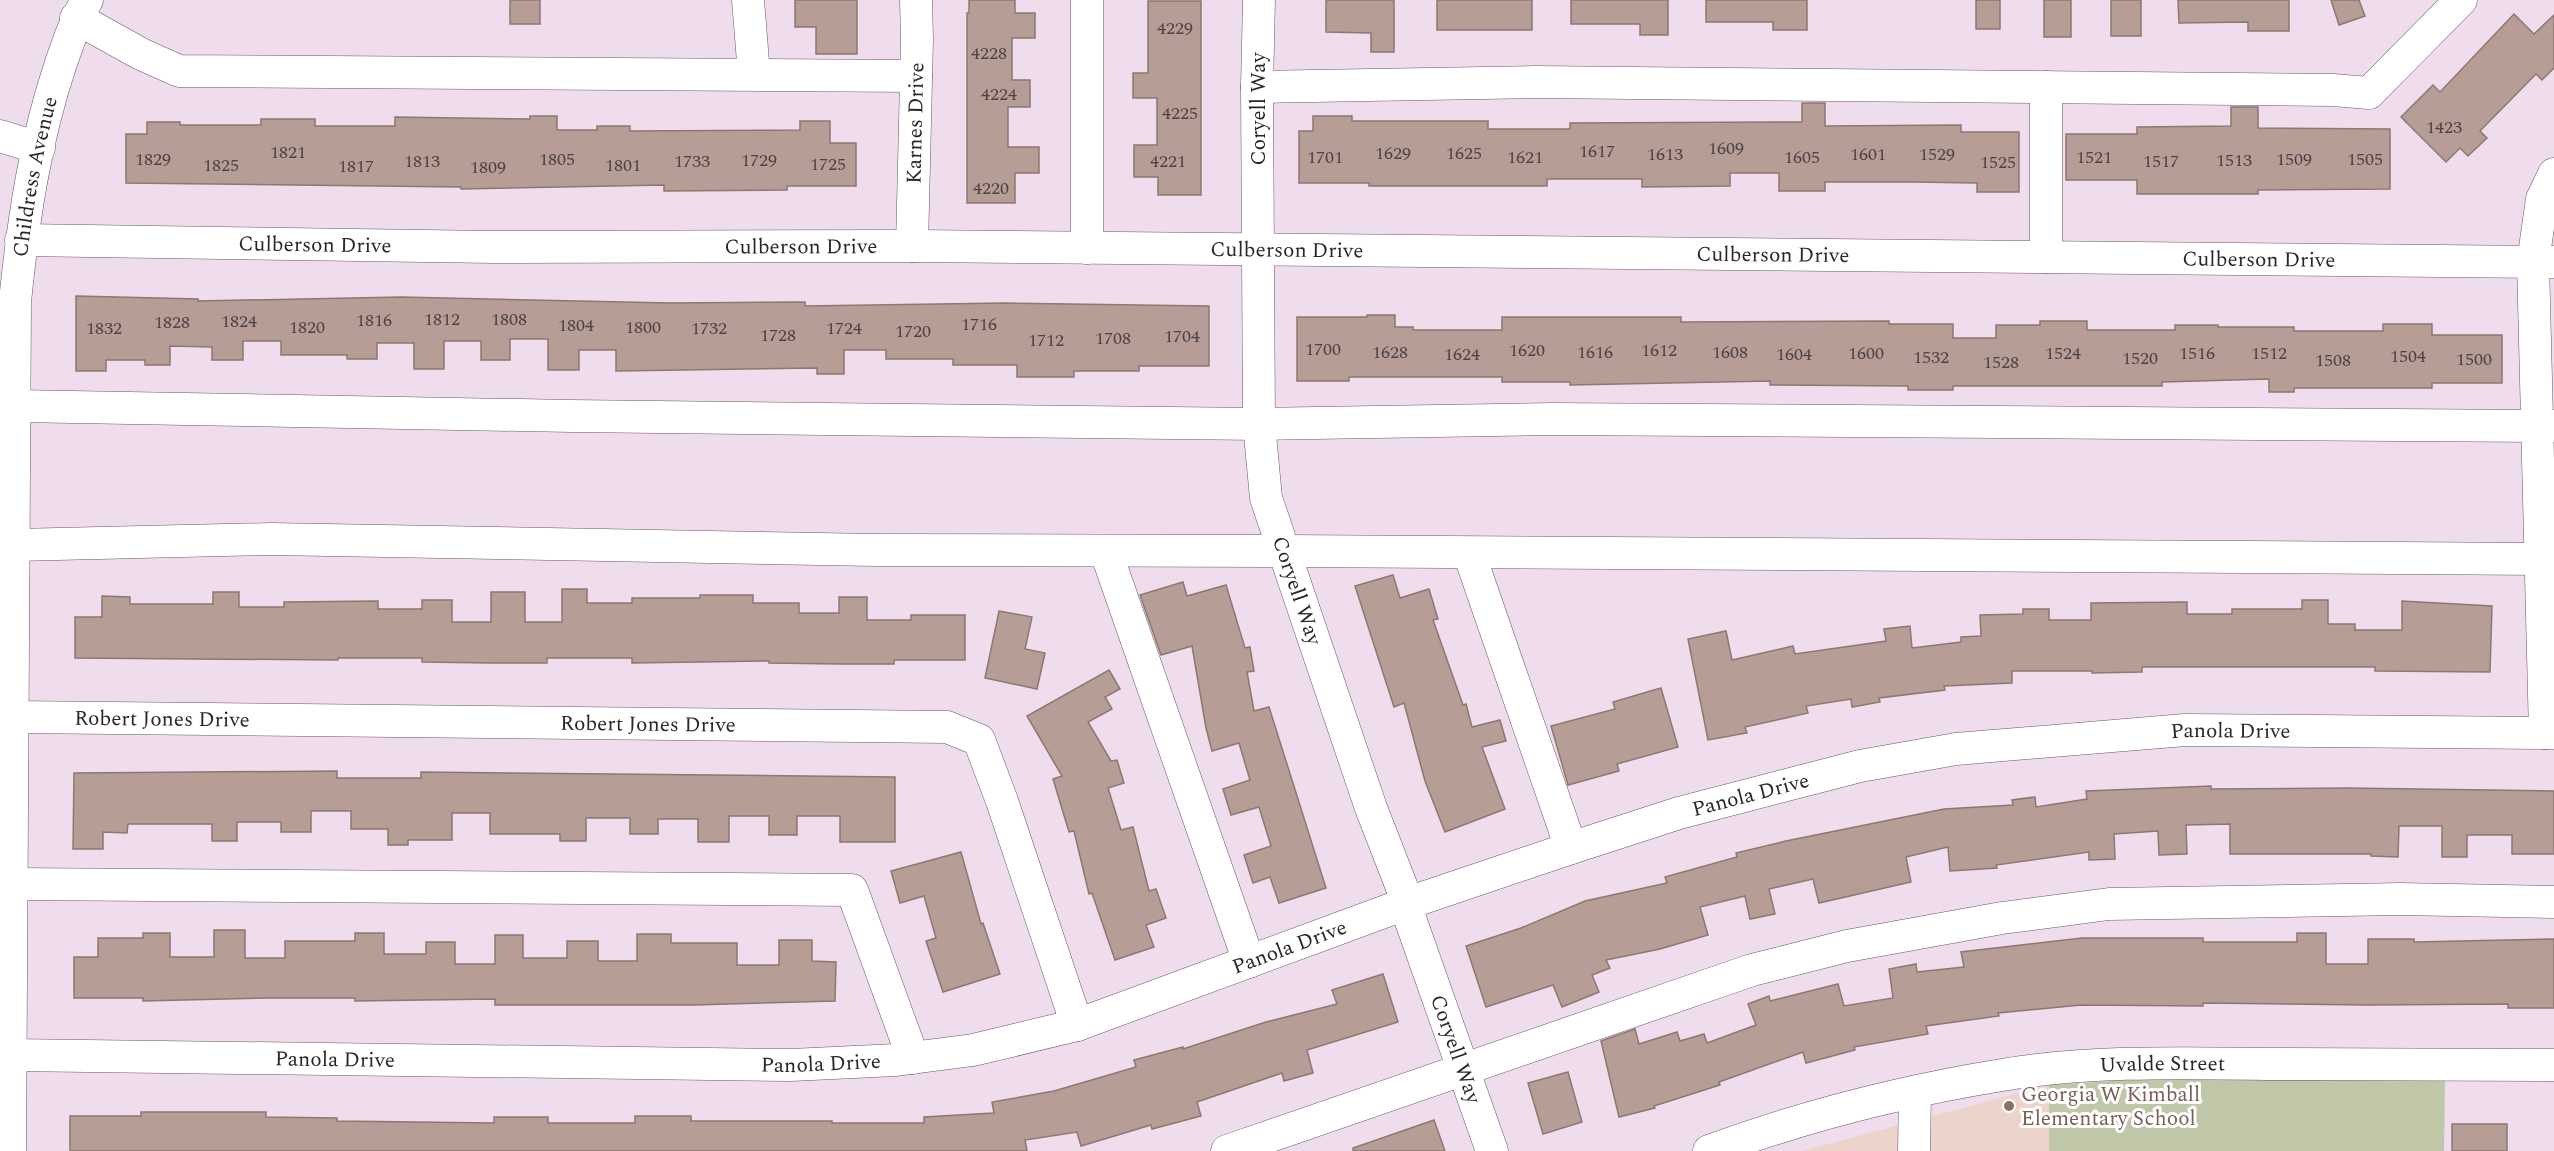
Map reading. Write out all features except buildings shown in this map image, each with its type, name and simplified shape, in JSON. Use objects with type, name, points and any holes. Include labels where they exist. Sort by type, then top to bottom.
[{"type":"street","points":[[748,0],[754,74]]},
{"type":"street","name":"Karnes Drive","points":[[912,246],[916,0]]},
{"type":"street","points":[[1087,0],[1087,248]]},
{"type":"street","name":"Coryell Way","points":[[1259,0],[1257,87],[1259,424],[1266,498],[1371,808],[1408,903],[1407,910],[1492,1151]]},
{"type":"street","points":[[1257,87],[1535,82],[2333,90],[2369,93],[2461,0]]},
{"type":"street","points":[[82,9],[141,54],[179,71],[916,76]]},
{"type":"street","name":"Childress Avenue","points":[[10,1151],[16,406],[8,331],[15,302],[21,240],[39,148],[53,89],[82,9]]},
{"type":"street","points":[[2046,87],[2046,257]]},
{"type":"street","points":[[0,136],[39,148]]},
{"type":"street","points":[[2550,733],[2542,199],[2554,174]]},
{"type":"street","name":"Culberson Drive","points":[[21,240],[493,247],[912,246],[2544,262]]},
{"type":"street","points":[[16,406],[571,416],[1259,424],[1551,419],[2546,425]]},
{"type":"street","points":[[15,545],[271,539],[864,550],[1106,552],[1284,550],[2547,559]]},
{"type":"street","points":[[1106,552],[1249,962]]},
{"type":"street","points":[[1469,553],[1571,848]]},
{"type":"street","name":"Robert Jones Drive","points":[[14,717],[947,726],[979,740],[1002,801],[1077,1025]]},
{"type":"street","name":"Panola Drive","points":[[11,1055],[790,1065],[913,1058],[973,1050],[1077,1025],[1408,903],[1571,848],[1690,810],[1860,766],[1956,748],[2185,730],[2550,733]]},
{"type":"street","points":[[13,884],[852,890],[913,1058]]},
{"type":"street","points":[[1227,1151],[1752,970],[1847,946],[2002,918],[2109,904],[2401,899],[2554,902]]},
{"type":"street","name":"Uvalde Street","points":[[1709,1151],[1824,1115],[1914,1093],[2003,1075],[2154,1064],[2554,1065]]},
{"type":"street","points":[[1914,1093],[1914,1151]]},
{"type":"shaded area","name":"Georgia W Kimball Elementary School","points":[[2049,1085],[2049,1151],[1803,1151],[1891,1127]]},
{"type":"green space","points":[[2445,1076],[2444,1151],[2049,1151],[2049,1085],[2171,1077]]},
{"type":"place","name":"Georgia W Kimball Elementary School","points":[[2009,1106]]}]
